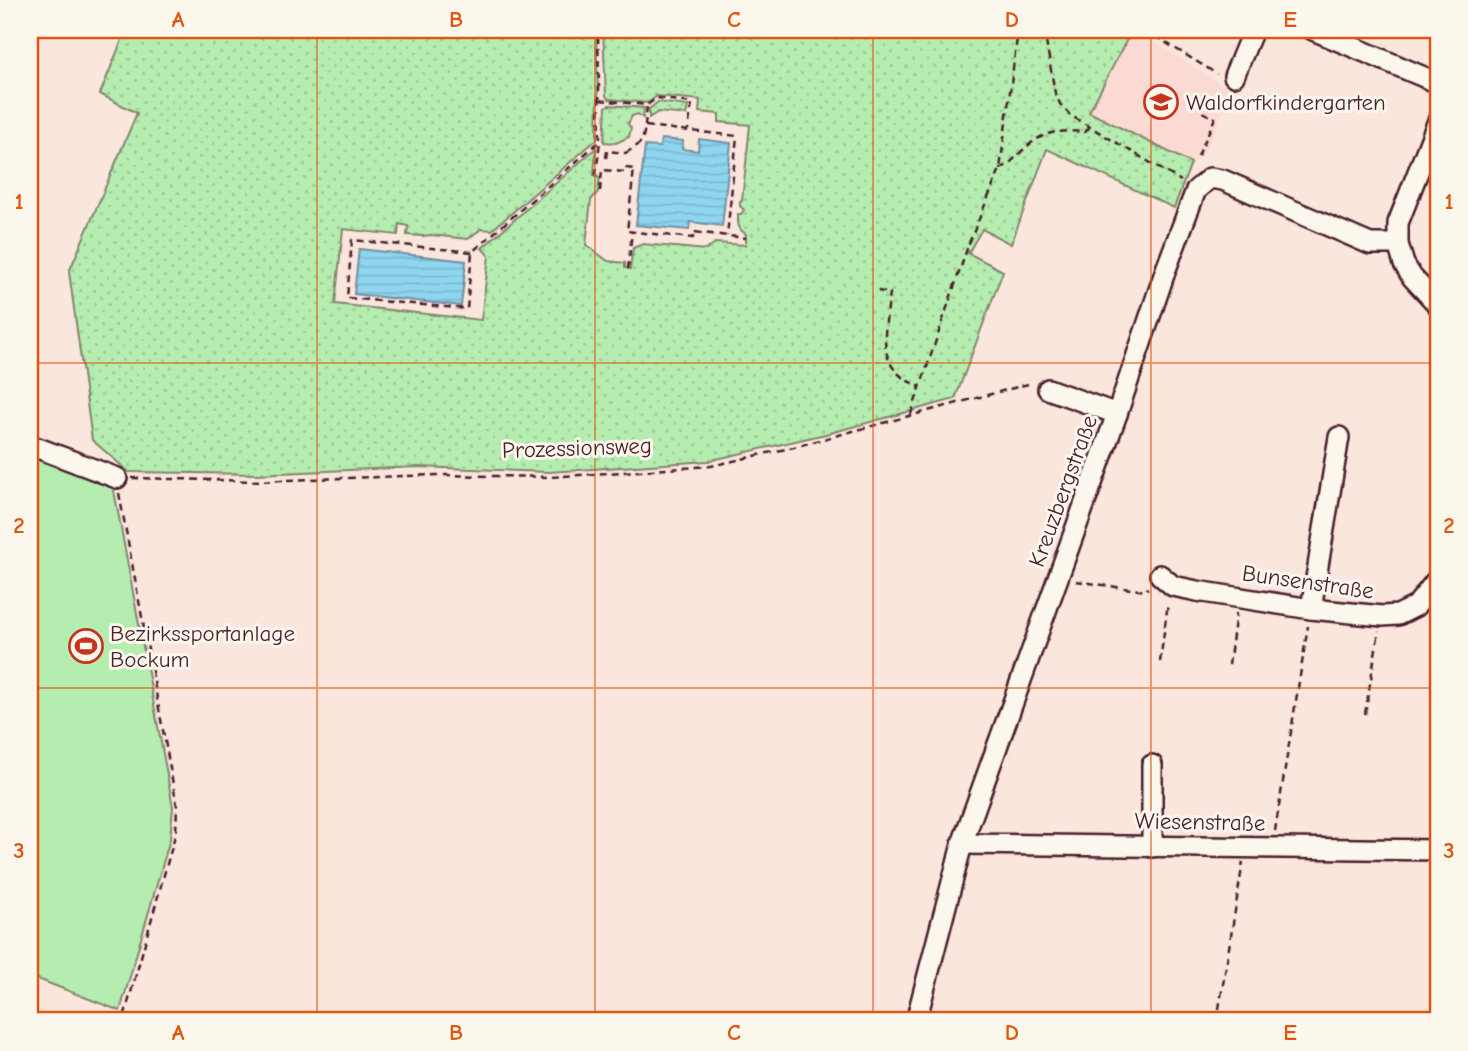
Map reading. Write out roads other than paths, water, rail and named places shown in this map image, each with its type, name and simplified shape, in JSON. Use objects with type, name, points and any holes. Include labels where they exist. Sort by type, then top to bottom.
[{"type":"street","points":[[1234,76],[1253,30]]},
{"type":"street","points":[[1313,30],[1438,83]]},
{"type":"street","points":[[1438,121],[1398,223],[1398,244],[1404,264],[1412,277],[1438,305]]},
{"type":"street","name":"Kreuzbergstraße","points":[[916,1021],[962,844],[1196,190],[1210,178],[1223,180],[1370,244],[1398,244]]},
{"type":"street","points":[[1048,389],[1117,414]]},
{"type":"street","points":[[1311,609],[1339,437]]},
{"type":"street","points":[[30,445],[117,478]]},
{"type":"street","name":"Bunsenstraße","points":[[1166,581],[1311,609],[1382,616],[1398,615],[1416,606],[1438,578]]},
{"type":"street","points":[[1152,765],[1153,847]]},
{"type":"street","name":"Wiesenstraße","points":[[962,844],[1438,850]]},
{"type":"water","points":[[661,139],[683,141],[682,149],[698,151],[699,139],[731,143],[722,226],[690,222],[689,230],[636,225],[645,146],[660,147]]},
{"type":"water","points":[[359,249],[466,261],[461,306],[354,294]]},
{"type":"place","name":"Waldorfkindergarten","points":[[1161,102]]},
{"type":"place","name":"Bezirkssportanlage Bockum","points":[[86,646]]}]
